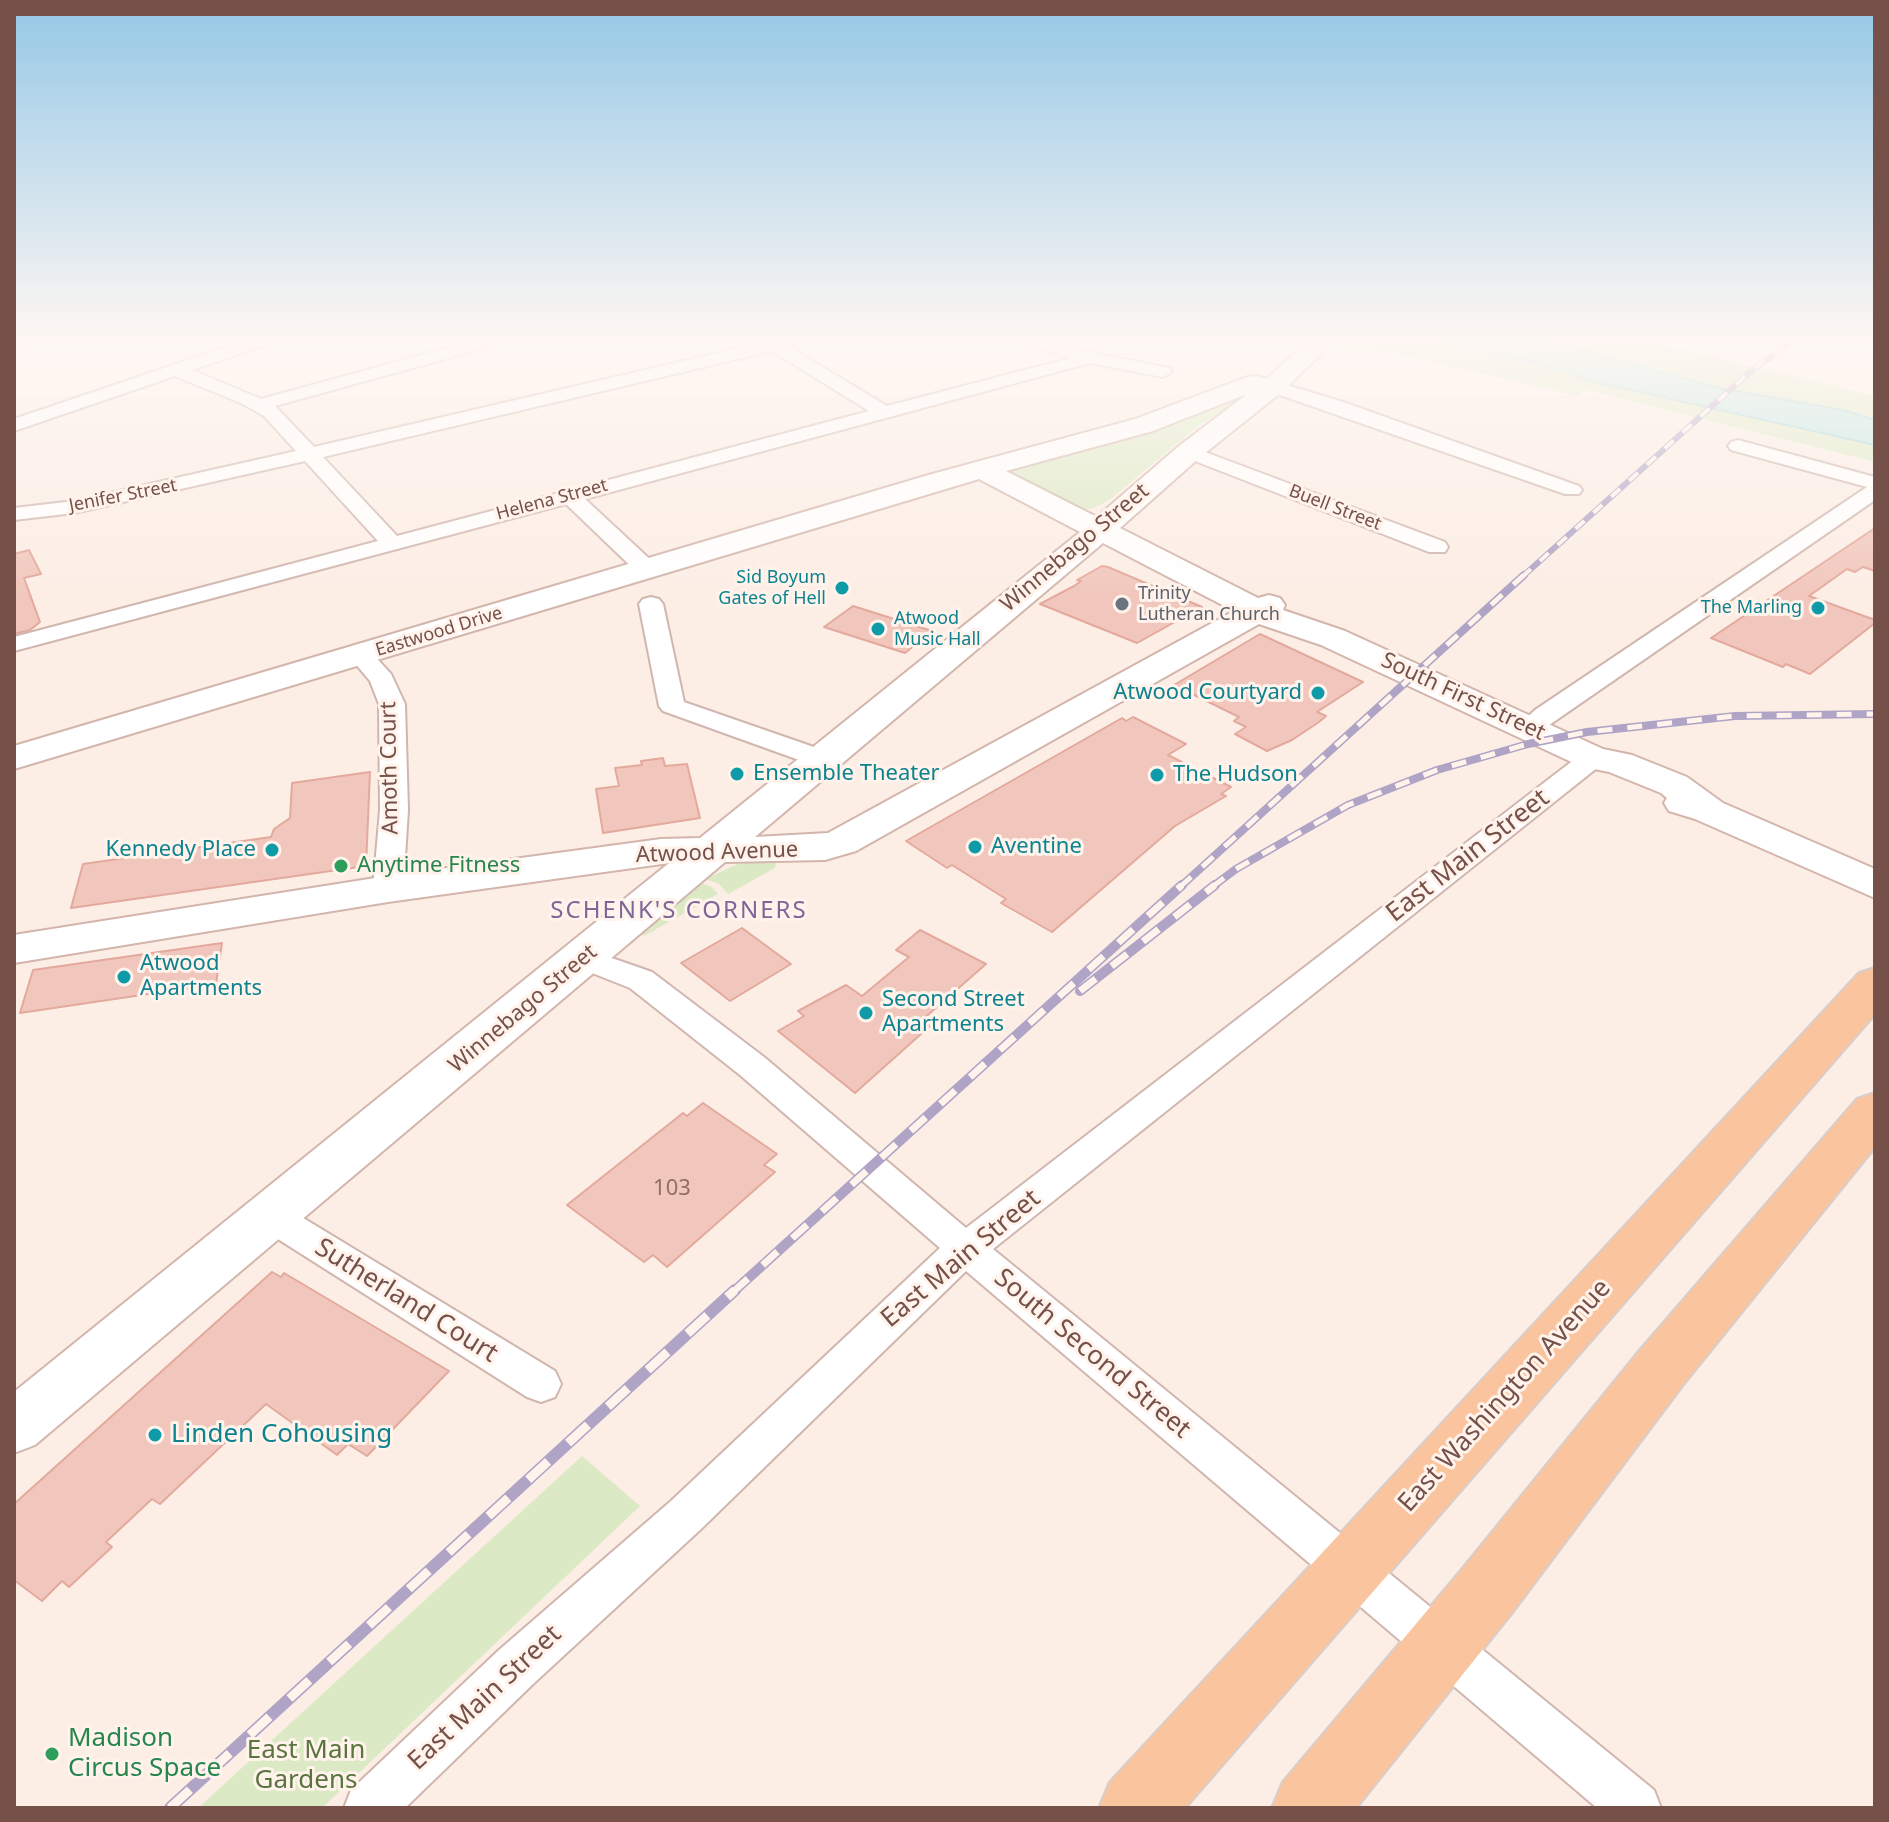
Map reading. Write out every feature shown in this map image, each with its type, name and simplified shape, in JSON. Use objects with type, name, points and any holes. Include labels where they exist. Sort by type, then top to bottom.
[{"type":"main road","name":"East Washington Avenue","points":[[1136,1808],[1875,984]]},
{"type":"main road","points":[[1309,1808],[1661,1368],[1875,1112]]},
{"type":"street","points":[[283,426],[392,543]]},
{"type":"street","name":"Jenifer Street","points":[[14,514],[137,494],[424,426]]},
{"type":"street","name":"Helena Street","points":[[14,644],[831,426]]},
{"type":"street","name":"Eastwood Drive","points":[[14,758],[942,480],[1139,426]]},
{"type":"street","name":"Winnebago Street","points":[[14,1427],[715,850],[1221,426]]},
{"type":"street","points":[[1387,426],[1572,490]]},
{"type":"street","name":"Eastwood Drive","points":[[863,506],[991,475],[1075,449],[1094,440]]},
{"type":"street","points":[[1738,446],[1875,483]]},
{"type":"street","name":"Buell Street","points":[[1189,452],[1437,547]]},
{"type":"street","name":"South First Street","points":[[991,475],[1169,567],[1530,727],[1652,792],[1709,811],[1875,885]]},
{"type":"street","points":[[1530,727],[1875,491]]},
{"type":"street","points":[[570,496],[648,570]]},
{"type":"street","points":[[651,604],[672,706],[822,759]]},
{"type":"street","name":"Atwood Avenue","points":[[14,949],[388,889],[661,851],[804,850],[842,842],[1264,608]]},
{"type":"street","name":"Amoth Court","points":[[361,656],[382,679],[392,704],[394,810],[388,889]]},
{"type":"street","name":"East Main Street","points":[[369,1808],[516,1667],[686,1515],[934,1274],[1593,758]]},
{"type":"street","name":"South Second Street","points":[[583,958],[647,984],[752,1066],[966,1249],[1636,1808]]},
{"type":"street","name":"Sutherland Court","points":[[272,1217],[541,1384]]},
{"type":"green space","points":[[1151,426],[1198,426],[1109,500],[1092,509],[1076,510],[1009,472]]},
{"type":"green space","points":[[1731,426],[1875,426],[1875,462]]},
{"type":"green space","points":[[776,862],[775,868],[728,894],[719,884],[705,879],[738,864]]},
{"type":"green space","points":[[700,883],[712,887],[718,894],[644,936],[639,932]]},
{"type":"green space","name":"East Main Gardens","points":[[582,1456],[640,1506],[322,1808],[198,1808]]},
{"type":"water","points":[[1791,426],[1875,426],[1875,445]]},
{"type":"building","name":"The Marling","points":[[1875,528],[1875,571],[1863,567],[1855,572],[1847,569],[1809,596],[1875,620],[1875,623],[1810,674],[1786,664],[1783,667],[1711,638]]},
{"type":"building","points":[[29,550],[41,574],[24,578],[40,622],[30,630],[14,634],[14,554]]},
{"type":"building","name":"Trinity Lutheran Church","points":[[1102,566],[1202,607],[1137,643],[1040,604],[1074,586],[1081,581],[1077,580]]},
{"type":"building","name":"Atwood Music Hall","points":[[853,606],[932,631],[905,653],[824,627]]},
{"type":"building","name":"Atwood Courtyard","points":[[1260,634],[1363,682],[1317,712],[1326,716],[1319,722],[1292,740],[1267,751],[1235,734],[1246,727],[1234,721],[1239,717],[1174,685]]},
{"type":"building","points":[[1133,717],[1186,744],[1168,755],[1231,787],[1221,794],[1226,796],[1175,826],[1052,932],[1001,903],[1006,899],[952,865],[947,868],[906,841],[1122,718],[1126,721]]},
{"type":"building","points":[[663,758],[665,766],[687,764],[700,818],[603,833],[596,789],[619,786],[615,768],[642,765],[641,761]]},
{"type":"building","name":"Kennedy Place","points":[[370,772],[366,866],[71,908],[83,864],[271,837],[274,829],[290,818],[292,783]]},
{"type":"building","points":[[742,928],[791,964],[730,1001],[681,963]]},
{"type":"building","name":"Second Street Apartments","points":[[920,930],[986,964],[921,1021],[930,1026],[855,1093],[778,1031],[804,1016],[798,1011],[846,985],[862,996],[909,957],[896,950]]},
{"type":"building","name":"Atwood Apartments","points":[[222,943],[216,984],[20,1013],[33,970]]},
{"type":"building","points":[[703,1103],[777,1154],[764,1165],[775,1172],[667,1267],[653,1255],[644,1262],[567,1205],[683,1113],[687,1116]]},
{"type":"building","name":"Linden Cohousing","points":[[272,1272],[281,1277],[284,1273],[449,1371],[367,1456],[348,1444],[337,1455],[266,1404],[160,1504],[152,1499],[106,1542],[112,1547],[69,1587],[62,1581],[42,1601],[14,1580],[14,1504]]},
{"type":"railway","points":[[1522,577],[1690,426]]},
{"type":"railway","points":[[1180,887],[1524,575]]},
{"type":"railway","points":[[1212,887],[1236,869],[1348,805],[1437,770],[1528,744],[1587,732],[1735,716],[1875,714]]},
{"type":"railway","points":[[733,1292],[1182,885]]},
{"type":"railway","points":[[1080,991],[1215,885]]},
{"type":"railway","points":[[170,1808],[735,1290]]},
{"type":"place","name":"Sid Boyum Gates of Hell","points":[[842,588]]},
{"type":"place","name":"Trinity Lutheran Church","points":[[1122,604]]},
{"type":"place","name":"The Marling","points":[[1818,608]]},
{"type":"place","name":"Atwood Music Hall","points":[[878,629]]},
{"type":"place","name":"Atwood Courtyard","points":[[1318,693]]},
{"type":"place","name":"Ensemble Theater","points":[[737,774]]},
{"type":"place","name":"The Hudson","points":[[1157,775]]},
{"type":"place","name":"Aventine","points":[[975,847]]},
{"type":"place","name":"Kennedy Place","points":[[272,850]]},
{"type":"place","name":"Anytime Fitness","points":[[341,866]]},
{"type":"place","name":"Atwood Apartments","points":[[124,977]]},
{"type":"place","name":"Second Street Apartments","points":[[866,1013]]},
{"type":"place","name":"Linden Cohousing","points":[[155,1435]]},
{"type":"place","name":"Madison Circus Space","points":[[52,1754]]},
{"type":"district","name":"SCHENK'S CORNERS","points":[[679,911]]}]
